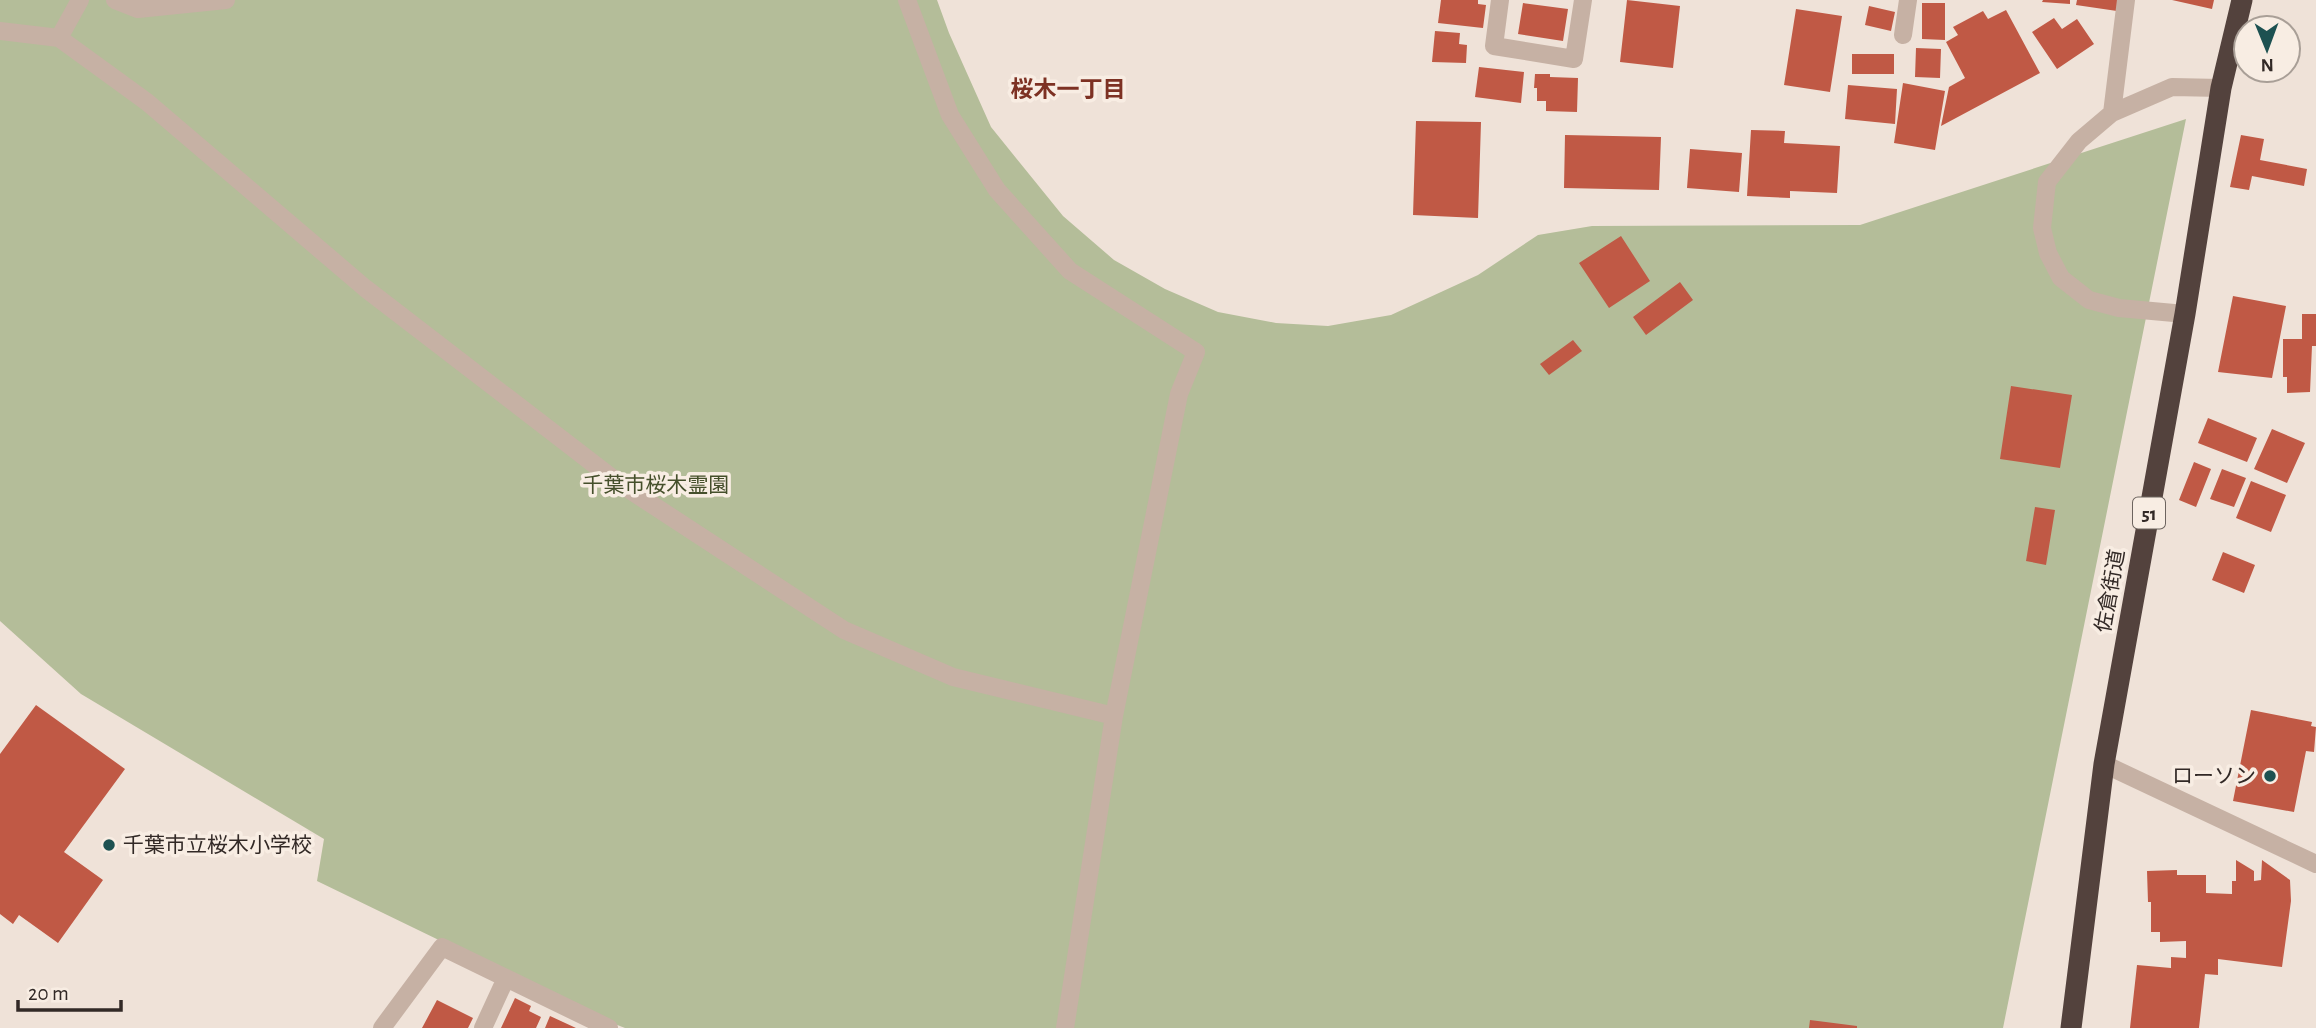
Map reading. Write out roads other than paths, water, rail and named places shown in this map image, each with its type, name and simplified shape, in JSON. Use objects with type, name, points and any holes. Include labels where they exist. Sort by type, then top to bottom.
[{"type":"highway","name":"佐倉街道","points":[[2071,1028],[2104,764],[2185,314],[2221,88],[2242,0]]},
{"type":"street","points":[[59,38],[80,0]]},
{"type":"street","points":[[116,0],[138,9],[226,0]]},
{"type":"street","points":[[907,0],[950,116],[997,190],[1070,271],[1196,352],[1179,394],[1114,716],[1065,1028]]},
{"type":"street","points":[[1500,0],[1494,46],[1574,59],[1583,0]]},
{"type":"street","points":[[1903,34],[1908,0]]},
{"type":"street","points":[[2112,113],[2126,0]]},
{"type":"street","points":[[0,31],[59,38],[146,102],[365,288],[616,481],[844,630],[953,677],[1114,716]]},
{"type":"street","points":[[2185,314],[2119,308],[2089,300],[2061,278],[2048,253],[2042,228],[2047,182],[2079,141],[2112,113],[2172,87],[2221,88]]},
{"type":"street","points":[[2104,764],[2316,864]]},
{"type":"street","points":[[382,1028],[442,947],[604,1027]]},
{"type":"street","points":[[483,1028],[506,978]]},
{"type":"place","name":"ローソン","points":[[2270,776]]},
{"type":"place","name":"千葉市立桜木小学校","points":[[109,845]]},
{"type":"district","name":"桜木一丁目","points":[[1068,89]]},
{"type":"park label","name":"千葉市桜木霊園","points":[[656,485]]}]
